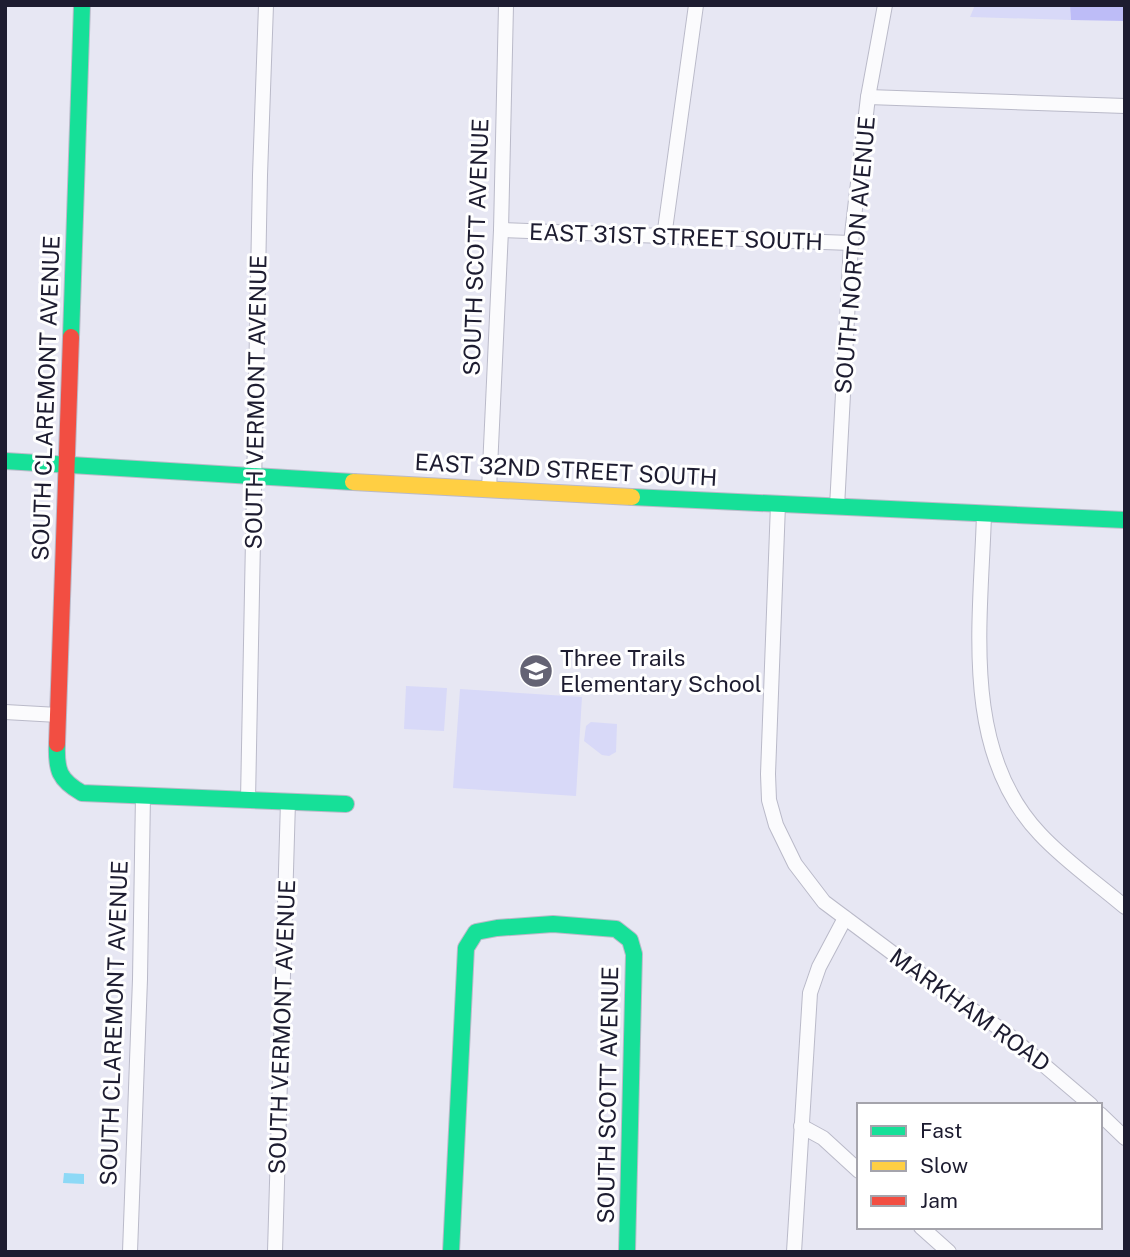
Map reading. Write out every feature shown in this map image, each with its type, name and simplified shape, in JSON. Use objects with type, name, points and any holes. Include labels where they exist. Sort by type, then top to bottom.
[{"type":"street","name":"SOUTH CLAREMONT AVENUE","points":[[82,5],[56,763],[60,777],[82,793],[144,795],[130,1252]]},
{"type":"street","name":"SOUTH VERMONT AVENUE","points":[[248,800],[266,5]]},
{"type":"street","name":"SOUTH SCOTT AVENUE","points":[[489,490],[501,230],[506,5]]},
{"type":"street","points":[[664,237],[696,5]]},
{"type":"street","name":"SOUTH NORTON AVENUE","points":[[837,507],[851,243],[868,97],[885,5]]},
{"type":"street","points":[[868,97],[1125,106]]},
{"type":"street","name":"EAST 31ST STREET SOUTH","points":[[501,230],[851,243]]},
{"type":"street","name":"EAST 32ND STREET SOUTH","points":[[5,461],[489,490],[1125,520]]},
{"type":"street","points":[[778,504],[769,800],[776,825],[795,864],[824,902],[845,918],[819,967],[810,993],[794,1252]]},
{"type":"street","points":[[984,514],[980,677],[982,710],[998,766],[1021,811],[1040,835],[1125,907]]},
{"type":"street","points":[[5,712],[58,715]]},
{"type":"street","points":[[144,795],[346,804]]},
{"type":"street","name":"SOUTH VERMONT AVENUE","points":[[275,1252],[288,801]]},
{"type":"street","name":"MARKHAM ROAD","points":[[845,918],[934,984],[1005,1032],[1089,1103]]},
{"type":"street","name":"SOUTH SCOTT AVENUE","points":[[451,1252],[468,940],[476,932],[497,928],[553,924],[616,929],[630,940],[634,954],[627,1252]]},
{"type":"street","points":[[1102,1116],[1125,1138]]},
{"type":"street","points":[[800,1126],[823,1139],[857,1169]]},
{"type":"street","points":[[923,1229],[949,1252]]},
{"type":"shaded area","points":[[975,5],[1070,5],[1071,20],[970,17]]},
{"type":"shaded area","points":[[1070,5],[1125,5],[1125,21],[1071,20]]},
{"type":"shaded area","points":[[406,686],[447,688],[444,731],[404,729]]},
{"type":"shaded area","points":[[460,689],[582,697],[576,796],[453,788]]},
{"type":"shaded area","points":[[591,722],[617,724],[616,752],[609,756],[602,755],[584,741],[586,726]]},
{"type":"shaded area","points":[[64,1173],[84,1174],[84,1184],[63,1183]]},
{"type":"traffic: fast","points":[[71,337],[82,5]]},
{"type":"traffic: fast","points":[[5,461],[353,482]]},
{"type":"traffic: fast","points":[[632,497],[1125,520]]},
{"type":"traffic: fast","points":[[57,744],[60,773],[68,784],[82,793],[346,804]]},
{"type":"traffic: fast","points":[[451,1252],[466,948],[476,932],[553,924],[616,929],[630,940],[634,954],[627,1252]]},
{"type":"traffic: slow","points":[[353,482],[632,497]]},
{"type":"traffic: jam","points":[[57,744],[71,337]]},
{"type":"place","name":"Three Trails Elementary School","points":[[536,671]]}]
